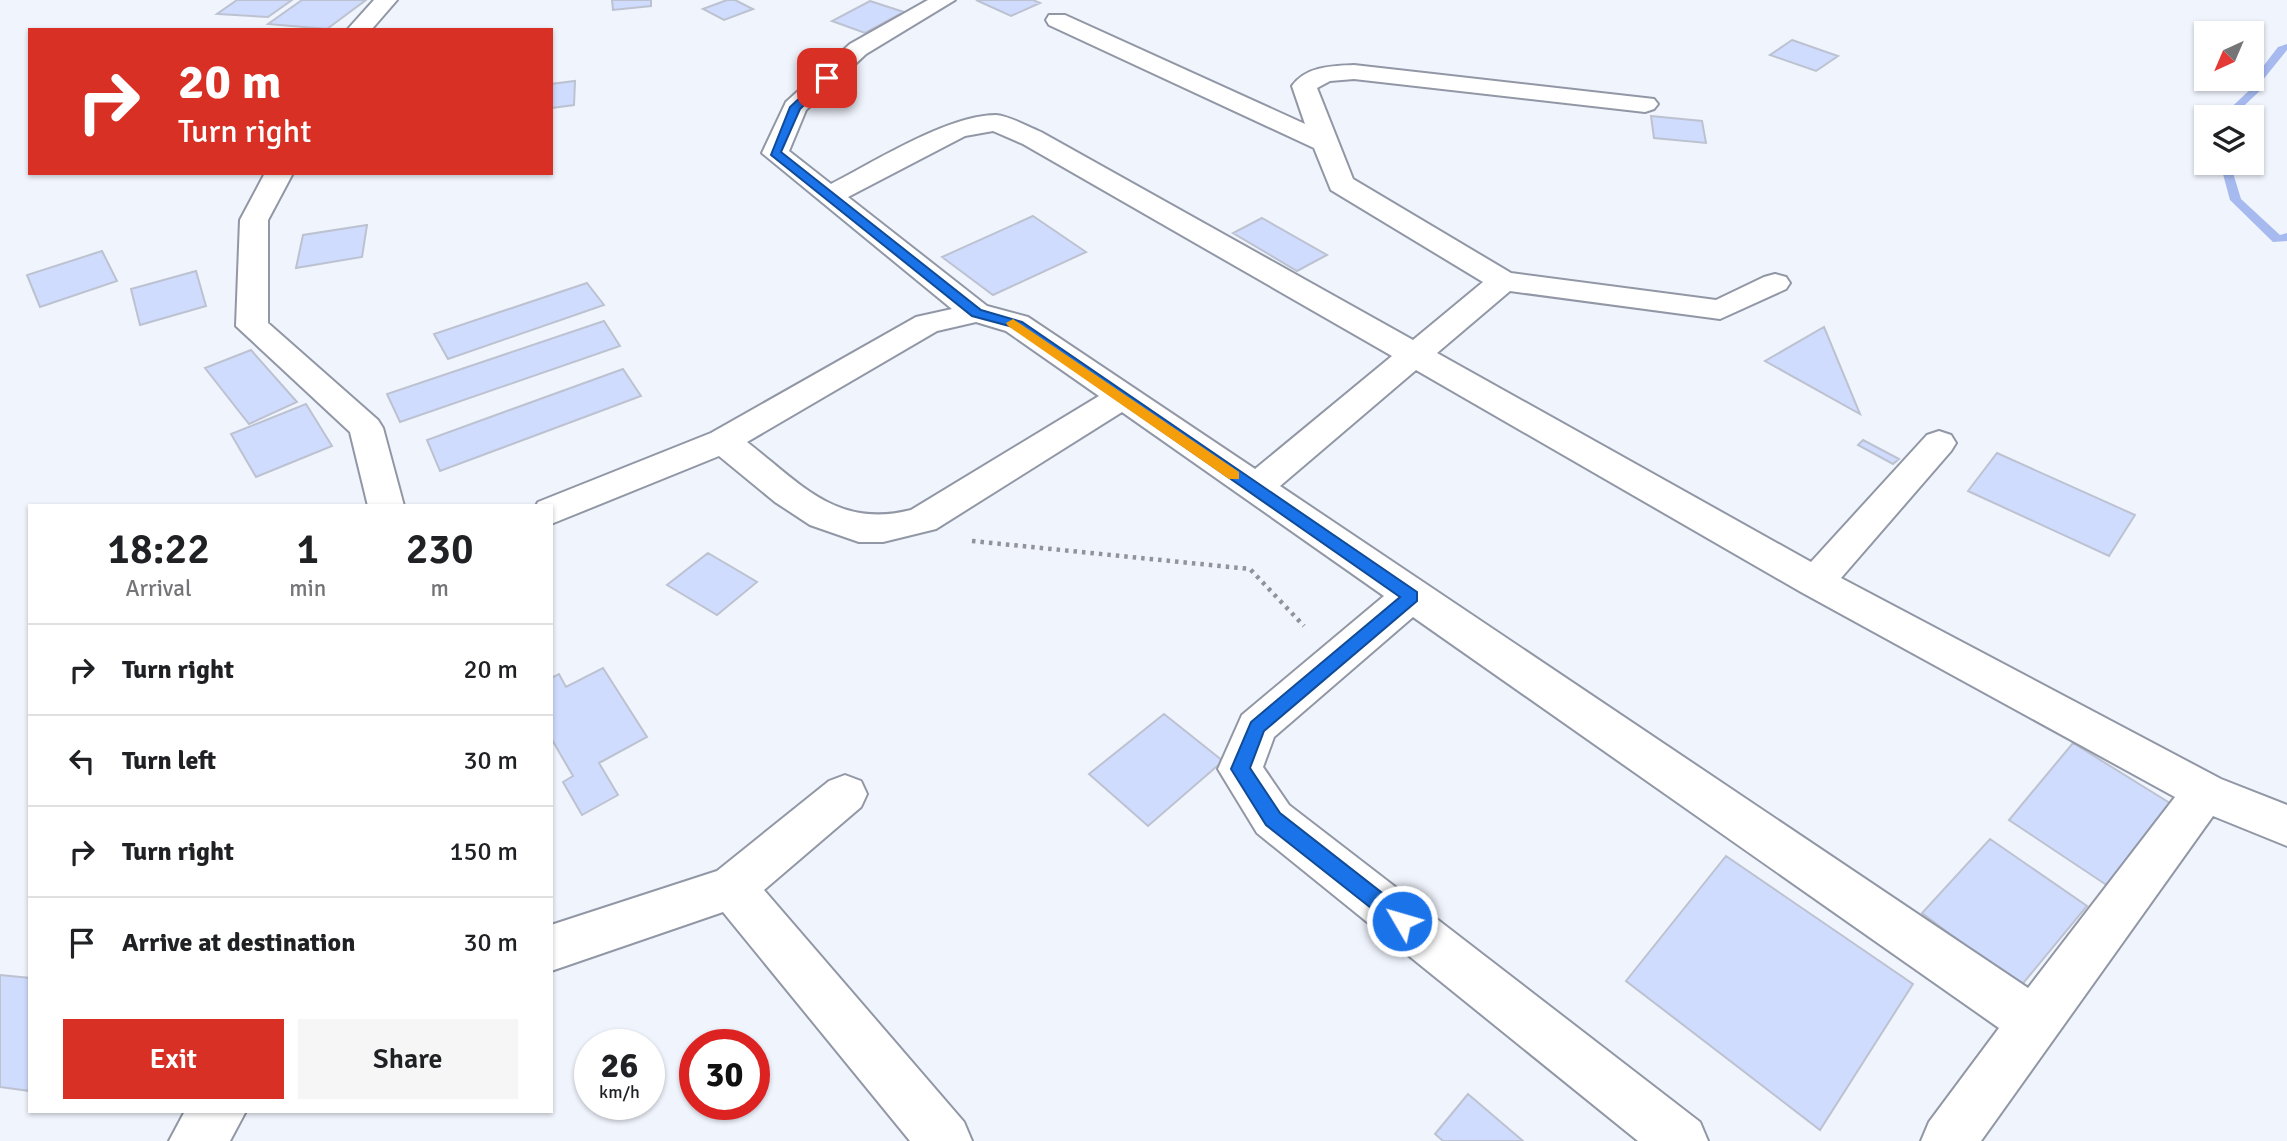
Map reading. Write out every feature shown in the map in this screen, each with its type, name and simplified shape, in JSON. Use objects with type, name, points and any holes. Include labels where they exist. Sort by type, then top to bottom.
[{"type":"street","points":[[360,28],[386,0]]},
{"type":"street","points":[[944,0],[858,49],[796,107],[775,153],[976,313],[1017,324],[1121,398],[2034,1022]]},
{"type":"street","points":[[1057,20],[1324,142]]},
{"type":"street","points":[[1645,104],[1354,72],[1324,74],[1304,86],[1341,184],[1503,281],[1720,310],[1776,284]]},
{"type":"street","points":[[828,196],[958,130],[996,123],[1032,138],[1815,582],[2205,792],[2287,826]]},
{"type":"street","points":[[278,175],[254,220],[252,326],[366,428],[385,504]]},
{"type":"street","points":[[1254,489],[1503,281]]},
{"type":"street","points":[[553,510],[723,441],[927,324],[976,313]]},
{"type":"street","points":[[723,441],[827,519],[860,529],[892,529],[923,520],[1121,398]]},
{"type":"street","points":[[1815,582],[1940,443]]},
{"type":"street","points":[[1411,596],[1257,727],[1240,769],[1273,819],[1681,1141]]},
{"type":"street","points":[[1948,1141],[2205,792]]},
{"type":"street","points":[[553,946],[732,888],[845,794]]},
{"type":"street","points":[[732,888],[945,1141]]},
{"type":"street","points":[[196,1141],[217,1113]]},
{"type":"path","points":[[969,541],[1250,569],[1336,660]]},
{"type":"building","points":[[237,0],[292,0],[268,17],[217,14]]},
{"type":"building","points":[[302,0],[366,0],[328,28],[268,24]]},
{"type":"building","points":[[612,0],[651,0],[651,6],[613,10]]},
{"type":"building","points":[[727,0],[735,0],[753,9],[724,20],[703,9]]},
{"type":"building","points":[[976,0],[1033,0],[1040,3],[1011,16]]},
{"type":"building","points":[[870,1],[904,12],[865,33],[832,21]]},
{"type":"building","points":[[1792,40],[1838,56],[1816,71],[1770,55]]},
{"type":"building","points":[[575,81],[574,105],[553,108],[553,84]]},
{"type":"building","points":[[1651,116],[1702,121],[1706,143],[1654,138]]},
{"type":"building","points":[[1033,216],[1086,252],[993,295],[942,257]]},
{"type":"building","points":[[1262,218],[1327,255],[1297,271],[1233,233]]},
{"type":"building","points":[[367,225],[362,257],[296,268],[303,235]]},
{"type":"building","points":[[102,251],[117,281],[40,307],[27,275]]},
{"type":"building","points":[[196,271],[206,306],[140,325],[131,289]]},
{"type":"building","points":[[587,283],[604,305],[448,359],[434,334]]},
{"type":"building","points":[[604,321],[620,346],[400,422],[387,394]]},
{"type":"building","points":[[1824,327],[1860,414],[1765,361]]},
{"type":"building","points":[[251,350],[297,402],[249,424],[205,368]]},
{"type":"building","points":[[623,369],[641,396],[440,471],[427,440]]},
{"type":"building","points":[[306,404],[332,446],[256,477],[231,434]]},
{"type":"building","points":[[1863,440],[1899,459],[1893,464],[1858,445]]},
{"type":"building","points":[[1997,453],[2135,515],[2109,556],[1968,491]]},
{"type":"building","points":[[708,553],[757,582],[717,615],[667,585]]},
{"type":"building","points":[[603,668],[647,737],[599,763],[618,795],[582,815],[563,782],[573,776],[553,741],[553,677],[559,674],[566,687]]},
{"type":"building","points":[[1164,714],[1223,761],[1148,826],[1089,774]]},
{"type":"building","points":[[2073,743],[2173,805],[2111,888],[2009,820]]},
{"type":"building","points":[[1990,839],[2087,906],[2020,987],[1922,913]]},
{"type":"building","points":[[1726,856],[1913,984],[1820,1130],[1626,981]]},
{"type":"building","points":[[0,975],[28,978],[28,1091],[0,1087]]},
{"type":"building","points":[[1468,1094],[1523,1141],[1443,1141],[1435,1134]]},
{"type":"waterway","points":[[2239,105],[2260,85],[2257,81],[2281,49],[2287,47]]},
{"type":"waterway","points":[[2229,175],[2236,200],[2277,239],[2287,237]]},
{"type":"slow traffic","points":[[1013,323],[1234,475]]},
{"type":"route","points":[[827,78],[796,107],[775,153],[976,313],[1017,324],[1411,596],[1257,727],[1240,769],[1273,819],[1402,921]]}]
